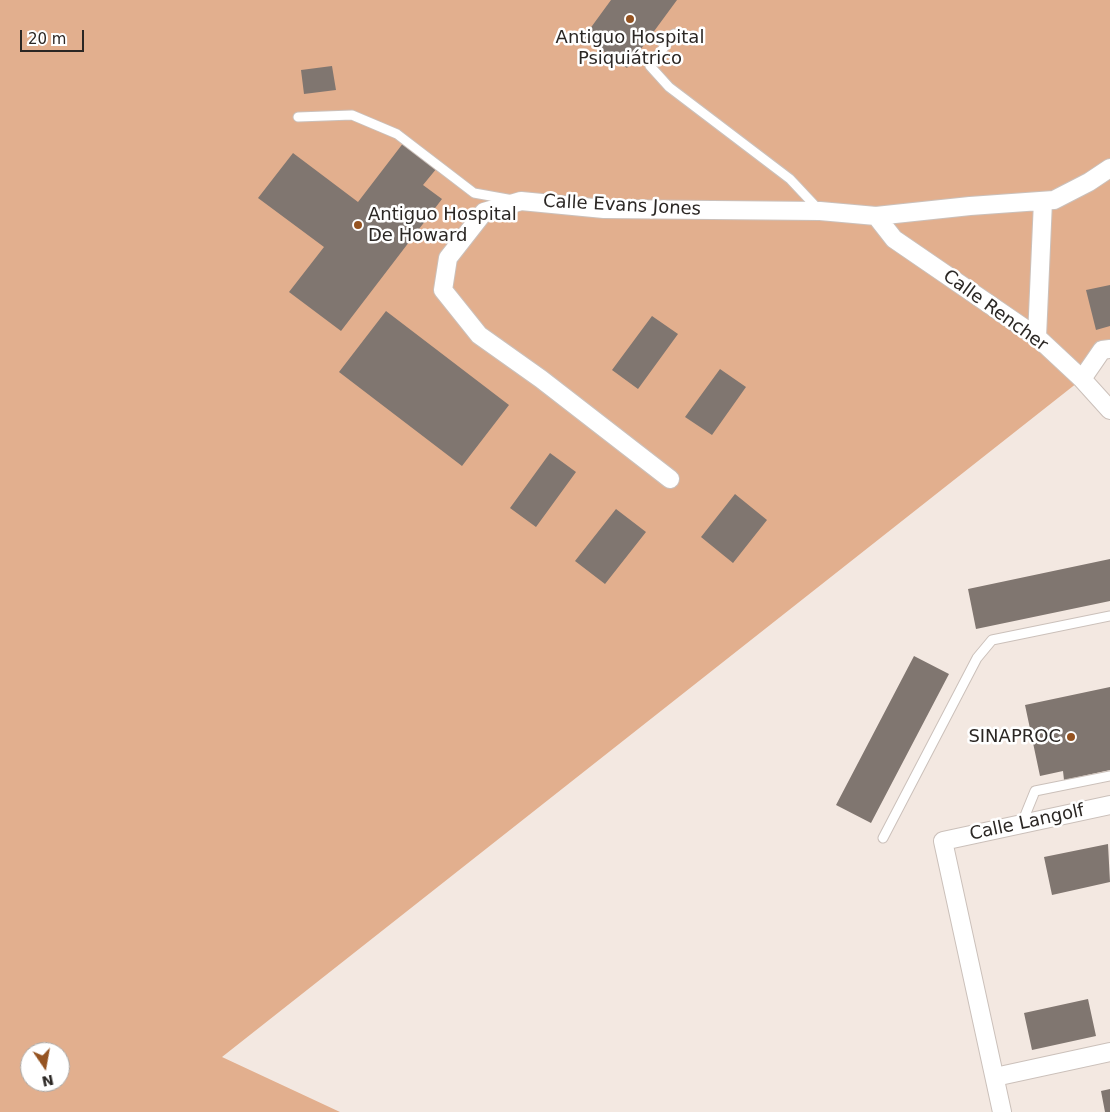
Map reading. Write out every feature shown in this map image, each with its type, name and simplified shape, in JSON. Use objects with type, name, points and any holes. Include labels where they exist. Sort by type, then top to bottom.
[{"type":"street","name":"Calle Evans Jones","points":[[670,479],[541,379],[480,335],[443,290],[448,258],[484,212],[521,201],[604,209],[820,211],[876,216],[1054,200],[1089,182],[1110,168]]},
{"type":"street","points":[[1037,337],[1043,201]]},
{"type":"street","name":"Calle Rencher","points":[[876,216],[894,239],[1037,337],[1082,379],[1110,410]]},
{"type":"street","points":[[1082,379],[1102,350],[1110,349]]},
{"type":"street","name":"Calle Langolf","points":[[995,1077],[943,841],[1110,805]]},
{"type":"street","points":[[1002,1112],[995,1077],[1110,1052]]},
{"type":"lane","points":[[674,34],[650,66],[669,87],[790,179],[820,211]]},
{"type":"lane","points":[[298,117],[352,115],[397,134],[474,193],[521,201]]},
{"type":"lane","points":[[883,838],[977,658],[992,640],[1110,616]]},
{"type":"lane","points":[[1022,824],[1036,791],[1110,776]]},
{"type":"shaded area","points":[[0,0],[1110,0],[1110,357],[222,1057],[340,1112],[0,1112]]},
{"type":"building","name":"Antiguo Hospital Psiquiátrico","points":[[611,0],[677,0],[627,68],[584,37]]},
{"type":"building","points":[[332,66],[336,90],[304,94],[301,70]]},
{"type":"building","name":"Antiguo Hospital De Howard","points":[[404,142],[437,168],[423,185],[442,199],[341,331],[289,292],[324,247],[258,198],[293,153],[358,202]]},
{"type":"building","points":[[1110,285],[1110,326],[1096,330],[1086,290]]},
{"type":"building","points":[[386,311],[509,405],[462,466],[339,372]]},
{"type":"building","points":[[652,316],[678,334],[638,389],[612,370]]},
{"type":"building","points":[[720,369],[746,387],[712,435],[685,417]]},
{"type":"building","points":[[550,453],[576,472],[536,527],[510,508]]},
{"type":"building","points":[[735,494],[767,520],[733,563],[701,537]]},
{"type":"building","points":[[616,509],[646,532],[605,584],[575,561]]},
{"type":"building","points":[[1110,559],[1110,601],[976,629],[968,589]]},
{"type":"building","points":[[914,656],[949,674],[871,823],[836,805]]},
{"type":"building","name":"SINAPROC","points":[[1110,687],[1110,770],[1064,780],[1063,771],[1040,776],[1025,705]]},
{"type":"building","points":[[1108,844],[1110,882],[1052,895],[1044,857]]},
{"type":"building","points":[[1088,999],[1096,1036],[1032,1050],[1024,1013]]},
{"type":"building","points":[[1110,1089],[1110,1112],[1105,1112],[1101,1091]]},
{"type":"place","name":"Antiguo Hospital Psiquiátrico","points":[[630,19]]},
{"type":"place","name":"Antiguo Hospital De Howard","points":[[358,225]]},
{"type":"place","name":"SINAPROC","points":[[1071,737]]}]
